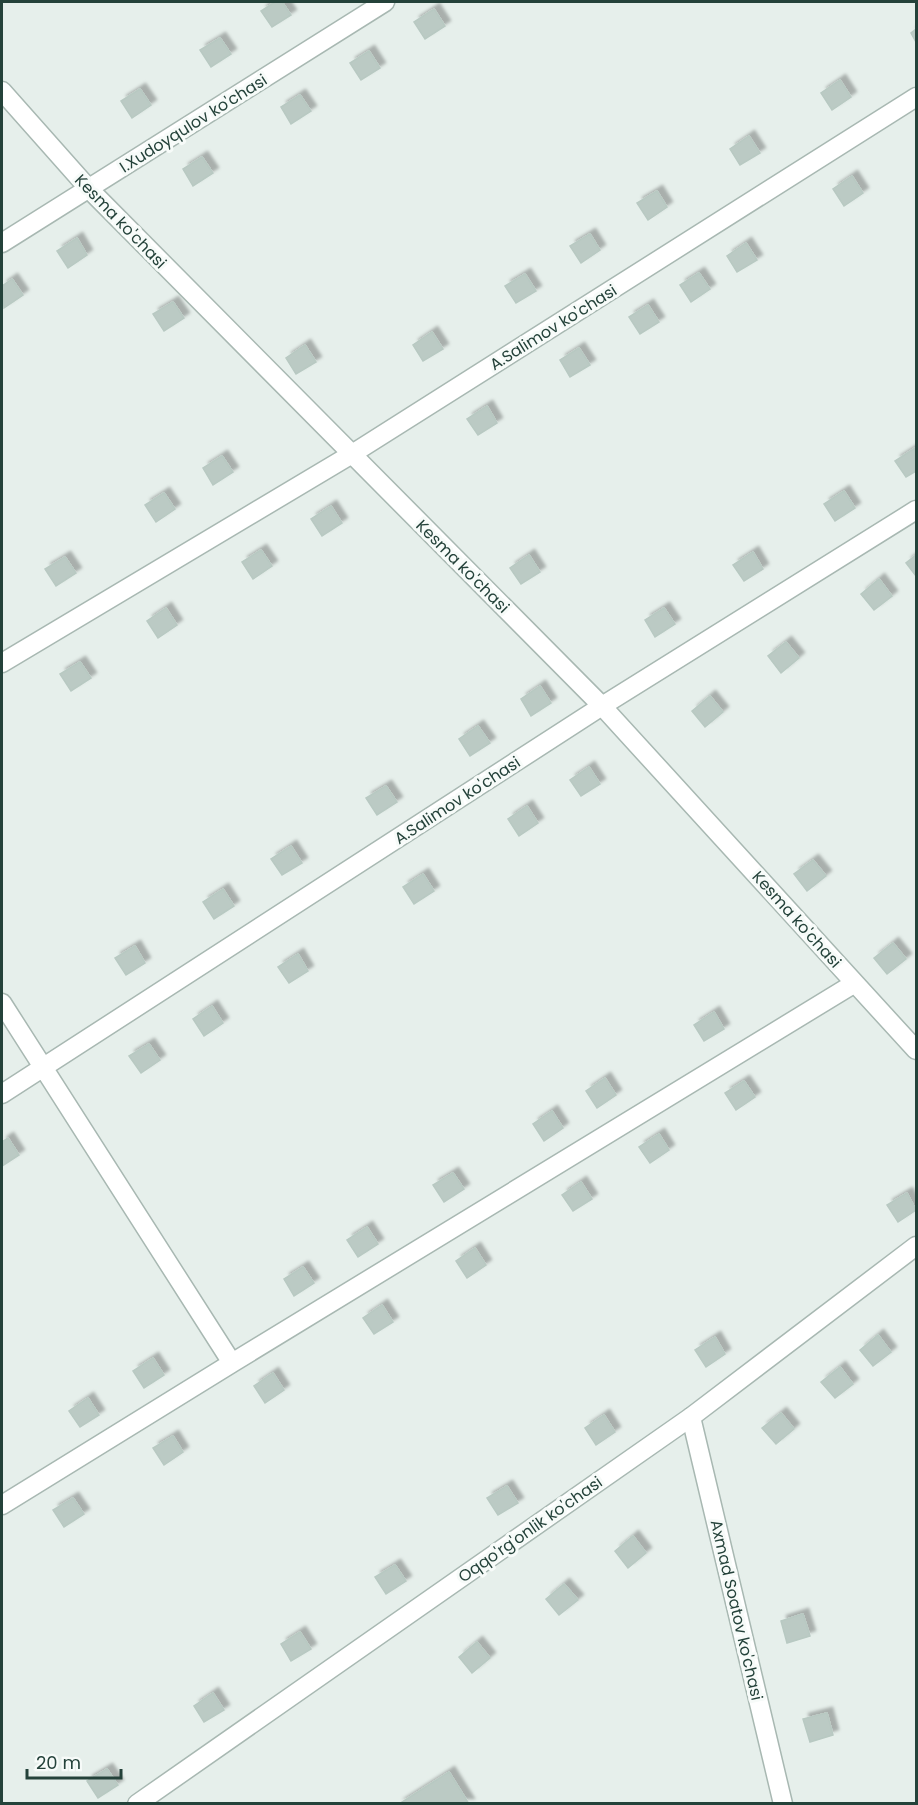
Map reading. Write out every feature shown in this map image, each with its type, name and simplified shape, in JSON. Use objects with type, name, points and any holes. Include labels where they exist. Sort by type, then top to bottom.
[{"type":"street","name":"I.Xudoyqulov ko'chasi","points":[[2,243],[385,2]]},
{"type":"street","name":"Kesma ko'chasi","points":[[2,91],[89,189],[602,706],[916,1050]]},
{"type":"street","name":"A.Salimov ko'chasi","points":[[2,663],[352,454],[916,97]]},
{"type":"street","name":"A.Salimov ko'chasi","points":[[2,1094],[602,706],[916,510]]},
{"type":"street","points":[[2,1505],[855,983]]},
{"type":"street","points":[[2,1003],[232,1364]]},
{"type":"street","name":"Oqqo'rg'onlik ko'chasi","points":[[137,1803],[691,1417],[916,1246]]},
{"type":"street","name":"Axmad Soatov ko'chasi","points":[[691,1417],[783,1803]]},
{"type":"building","points":[[275,2],[282,2],[291,15],[272,27],[261,11]]},
{"type":"building","points":[[434,9],[445,26],[425,39],[414,22]]},
{"type":"building","points":[[916,29],[916,42],[911,33]]},
{"type":"building","points":[[220,38],[231,54],[211,67],[200,50]]},
{"type":"building","points":[[369,51],[380,68],[361,80],[350,63]]},
{"type":"building","points":[[840,80],[851,97],[832,110],[821,93]]},
{"type":"building","points":[[140,89],[151,105],[132,118],[121,101]]},
{"type":"building","points":[[300,95],[311,111],[291,124],[281,107]]},
{"type":"building","points":[[749,136],[760,153],[740,165],[730,149]]},
{"type":"building","points":[[202,157],[213,173],[193,186],[183,169]]},
{"type":"building","points":[[852,176],[863,193],[844,206],[833,189]]},
{"type":"building","points":[[657,191],[667,207],[648,220],[637,203]]},
{"type":"building","points":[[590,234],[600,250],[581,263],[570,246]]},
{"type":"building","points":[[77,238],[87,255],[68,268],[57,251]]},
{"type":"building","points":[[746,243],[757,260],[737,272],[727,256]]},
{"type":"building","points":[[699,273],[710,289],[691,302],[680,285]]},
{"type":"building","points":[[525,274],[536,291],[516,303],[505,286]]},
{"type":"building","points":[[12,279],[23,295],[4,308],[2,286]]},
{"type":"building","points":[[173,302],[184,318],[164,331],[153,314]]},
{"type":"building","points":[[648,305],[659,322],[640,334],[629,317]]},
{"type":"building","points":[[432,332],[443,349],[423,361],[413,345]]},
{"type":"building","points":[[305,345],[316,362],[296,374],[286,358]]},
{"type":"building","points":[[579,348],[590,365],[570,377],[560,360]]},
{"type":"building","points":[[487,406],[497,423],[478,435],[467,419]]},
{"type":"building","points":[[915,448],[916,471],[906,477],[895,461]]},
{"type":"building","points":[[222,456],[233,472],[213,485],[203,468]]},
{"type":"building","points":[[844,491],[855,508],[835,521],[824,504]]},
{"type":"building","points":[[164,493],[175,509],[156,522],[145,505]]},
{"type":"building","points":[[331,506],[342,523],[322,536],[311,519]]},
{"type":"building","points":[[261,550],[272,566],[253,579],[242,562]]},
{"type":"building","points":[[753,552],[763,569],[744,581],[733,565]]},
{"type":"building","points":[[529,555],[540,572],[521,584],[510,568]]},
{"type":"building","points":[[916,555],[916,576],[906,563]]},
{"type":"building","points":[[65,557],[76,573],[56,586],[45,569]]},
{"type":"building","points":[[879,579],[892,596],[874,610],[861,594]]},
{"type":"building","points":[[166,608],[177,625],[158,638],[147,621]]},
{"type":"building","points":[[664,608],[675,624],[655,637],[645,620]]},
{"type":"building","points":[[786,642],[799,658],[781,673],[768,656]]},
{"type":"building","points":[[80,662],[91,678],[71,691],[60,674]]},
{"type":"building","points":[[540,686],[551,703],[531,716],[521,699]]},
{"type":"building","points":[[710,696],[723,712],[705,727],[692,711]]},
{"type":"building","points":[[478,726],[490,743],[470,756],[459,739]]},
{"type":"building","points":[[589,767],[600,784],[581,796],[570,780]]},
{"type":"building","points":[[386,786],[397,802],[377,815],[366,798]]},
{"type":"building","points":[[527,806],[538,823],[519,836],[508,819]]},
{"type":"building","points":[[291,846],[302,863],[282,875],[271,859]]},
{"type":"building","points":[[813,860],[826,876],[807,891],[794,874]]},
{"type":"building","points":[[423,874],[434,891],[414,904],[403,887]]},
{"type":"building","points":[[223,889],[234,906],[214,919],[203,902]]},
{"type":"building","points":[[893,943],[906,959],[887,974],[874,958]]},
{"type":"building","points":[[135,946],[145,963],[126,975],[115,958]]},
{"type":"building","points":[[298,954],[308,971],[289,983],[278,967]]},
{"type":"building","points":[[212,1006],[223,1023],[204,1036],[193,1019]]},
{"type":"building","points":[[714,1012],[724,1029],[704,1041],[694,1025]]},
{"type":"building","points":[[149,1044],[160,1060],[141,1073],[129,1056]]},
{"type":"building","points":[[605,1078],[616,1095],[597,1108],[586,1091]]},
{"type":"building","points":[[744,1081],[755,1097],[736,1110],[725,1093]]},
{"type":"building","points":[[552,1111],[563,1128],[544,1141],[533,1124]]},
{"type":"building","points":[[659,1134],[669,1150],[650,1163],[639,1147]]},
{"type":"building","points":[[8,1138],[19,1155],[2,1166],[2,1142]]},
{"type":"building","points":[[453,1173],[464,1189],[444,1202],[433,1185]]},
{"type":"building","points":[[581,1182],[592,1199],[573,1211],[562,1195]]},
{"type":"building","points":[[907,1193],[916,1210],[898,1222],[887,1205]]},
{"type":"building","points":[[367,1227],[378,1244],[358,1257],[347,1240]]},
{"type":"building","points":[[475,1248],[486,1265],[467,1278],[456,1261]]},
{"type":"building","points":[[303,1267],[314,1283],[294,1296],[284,1279]]},
{"type":"building","points":[[382,1305],[393,1322],[374,1334],[363,1318]]},
{"type":"building","points":[[878,1335],[891,1352],[873,1366],[860,1350]]},
{"type":"building","points":[[715,1337],[725,1354],[706,1367],[695,1350]]},
{"type":"building","points":[[153,1358],[164,1375],[144,1388],[133,1371]]},
{"type":"building","points":[[840,1367],[853,1384],[835,1398],[821,1382]]},
{"type":"building","points":[[273,1373],[284,1390],[265,1403],[254,1386]]},
{"type":"building","points":[[88,1398],[99,1415],[80,1427],[69,1411]]},
{"type":"building","points":[[781,1413],[794,1429],[776,1444],[762,1428]]},
{"type":"building","points":[[604,1415],[615,1432],[596,1445],[585,1428]]},
{"type":"building","points":[[173,1436],[183,1452],[164,1465],[153,1448]]},
{"type":"building","points":[[507,1486],[518,1503],[498,1515],[487,1498]]},
{"type":"building","points":[[73,1498],[84,1514],[64,1527],[53,1510]]},
{"type":"building","points":[[633,1536],[646,1553],[628,1568],[615,1551]]},
{"type":"building","points":[[395,1565],[406,1581],[386,1594],[375,1577]]},
{"type":"building","points":[[564,1584],[578,1600],[559,1615],[546,1599]]},
{"type":"building","points":[[803,1614],[810,1636],[787,1643],[781,1621]]},
{"type":"building","points":[[300,1632],[311,1649],[291,1661],[281,1644]]},
{"type":"building","points":[[477,1642],[490,1658],[472,1673],[459,1657]]},
{"type":"building","points":[[213,1693],[224,1710],[204,1722],[194,1706]]},
{"type":"building","points":[[827,1713],[833,1735],[810,1742],[803,1719]]},
{"type":"building","points":[[107,1769],[118,1785],[98,1798],[87,1781]]},
{"type":"building","points":[[449,1772],[469,1804],[399,1804]]}]
